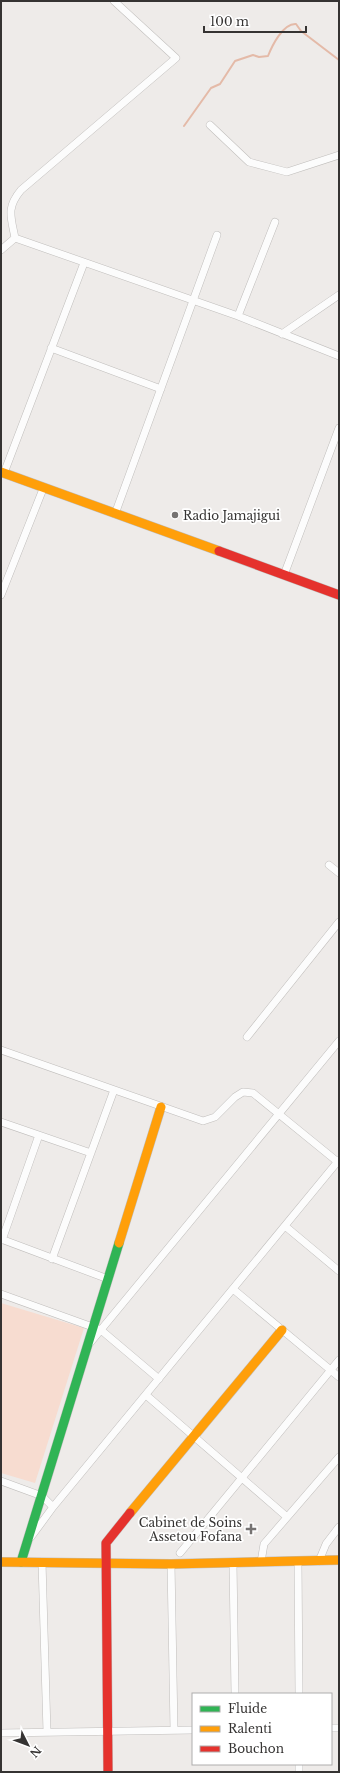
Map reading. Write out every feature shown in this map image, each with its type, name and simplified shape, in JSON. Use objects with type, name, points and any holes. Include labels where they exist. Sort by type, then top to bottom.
[{"type":"street","points":[[15,238],[10,210],[14,198],[20,190],[176,58],[114,1]]},
{"type":"street","points":[[210,125],[249,162],[287,172],[339,155]]},
{"type":"street","points":[[238,316],[275,222]]},
{"type":"street","points":[[116,514],[217,235]]},
{"type":"street","points":[[1,250],[15,238]]},
{"type":"street","points":[[15,238],[238,316],[339,356]]},
{"type":"street","points":[[84,262],[2,473],[339,595]]},
{"type":"street","points":[[282,334],[339,295]]},
{"type":"street","points":[[51,348],[161,389]]},
{"type":"street","points":[[284,575],[339,428]]},
{"type":"street","points":[[1,595],[43,489]]},
{"type":"street","points":[[329,865],[339,874]]},
{"type":"street","points":[[247,1037],[339,922]]},
{"type":"street","points":[[22,1562],[87,1346],[97,1329],[339,1041]]},
{"type":"street","points":[[1,1050],[202,1121],[215,1117],[243,1092],[252,1093],[339,1162],[53,1507],[28,1541]]},
{"type":"street","points":[[52,1259],[114,1090]]},
{"type":"street","points":[[97,1329],[108,1279],[161,1107]]},
{"type":"street","points":[[1,1122],[91,1154]]},
{"type":"street","points":[[39,1135],[1,1240],[108,1279]]},
{"type":"street","points":[[285,1226],[339,1271]]},
{"type":"street","points":[[233,1289],[339,1376]]},
{"type":"street","points":[[1,1294],[97,1329],[159,1379]]},
{"type":"street","points":[[108,1772],[106,1542],[282,1330]]},
{"type":"street","points":[[180,1553],[339,1360]]},
{"type":"street","points":[[146,1395],[287,1517]]},
{"type":"street","points":[[261,1562],[264,1544],[339,1457]]},
{"type":"street","points":[[1,1481],[42,1496],[53,1507]]},
{"type":"street","points":[[319,1561],[326,1544],[339,1527]]},
{"type":"street","points":[[1,1562],[170,1564],[339,1560]]},
{"type":"street","points":[[298,1561],[299,1693]]},
{"type":"street","points":[[42,1562],[46,1732]]},
{"type":"street","points":[[233,1563],[236,1693]]},
{"type":"street","points":[[170,1564],[174,1730]]},
{"type":"street","points":[[1,1733],[192,1730]]},
{"type":"shaded area","points":[[1,1303],[84,1328],[35,1483],[1,1473]]},
{"type":"waterway","points":[[184,126],[211,88],[220,84],[235,61],[253,55],[259,57],[268,56],[282,31],[291,25],[296,24],[301,31],[339,60]]},
{"type":"traffic: fast","points":[[21,1562],[119,1243]]},
{"type":"traffic: slow","points":[[1,472],[219,551]]},
{"type":"traffic: slow","points":[[119,1243],[161,1107]]},
{"type":"traffic: slow","points":[[130,1513],[282,1330]]},
{"type":"traffic: slow","points":[[1,1562],[171,1564],[339,1560]]},
{"type":"traffic: jam","points":[[219,551],[339,595]]},
{"type":"traffic: jam","points":[[108,1772],[106,1543],[130,1513]]},
{"type":"place","name":"Radio Jamajigui","points":[[175,515]]},
{"type":"place","name":"Cabinet de Soins Assetou Fofana","points":[[251,1529]]}]
